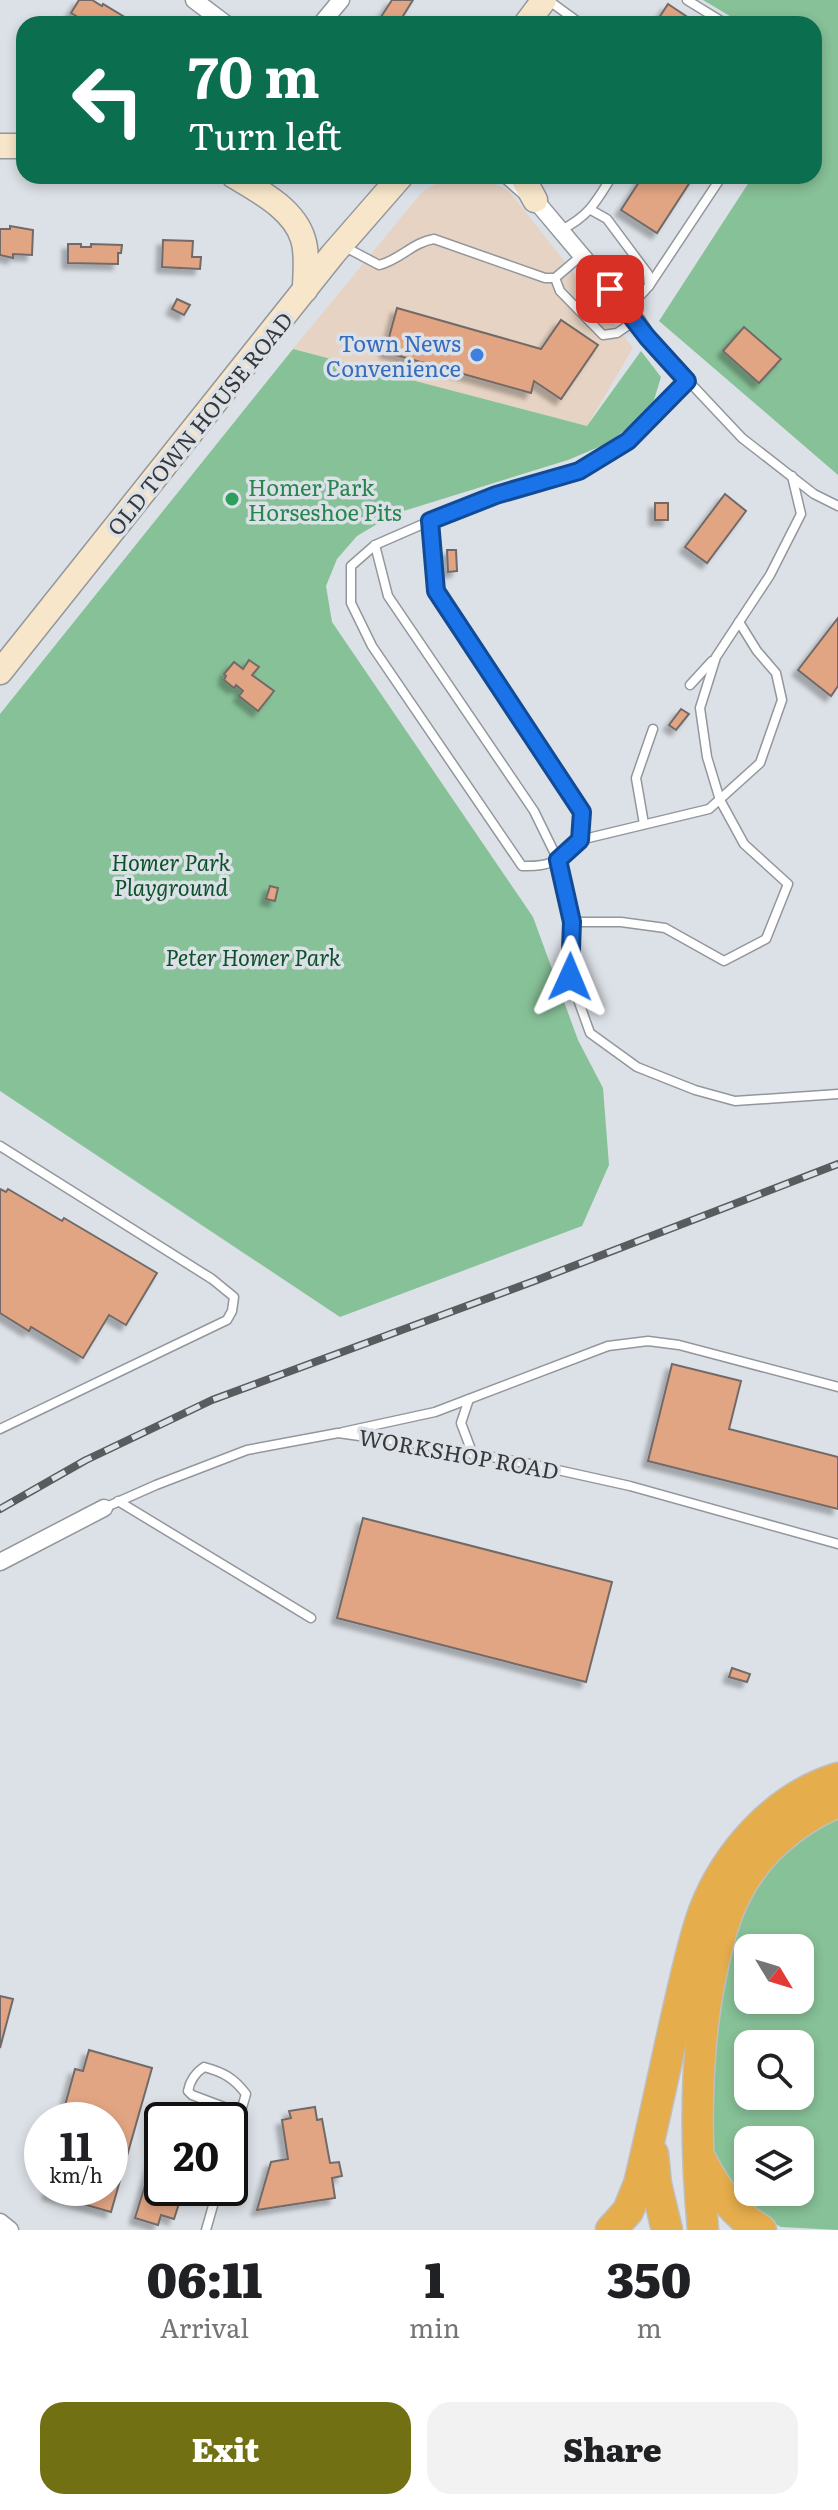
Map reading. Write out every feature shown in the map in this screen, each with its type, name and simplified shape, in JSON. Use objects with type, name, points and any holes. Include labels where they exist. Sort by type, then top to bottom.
[{"type":"highway","points":[[611,2230],[628,2211],[634,2198],[693,1950],[713,1892],[735,1855],[763,1824],[791,1800],[838,1778]]},
{"type":"highway","points":[[703,2230],[698,2087],[704,2017],[728,1910],[746,1876],[773,1844],[808,1817],[838,1802]]},
{"type":"highway","points":[[651,2132],[656,2184],[667,2230]]},
{"type":"highway","points":[[700,2158],[727,2202],[761,2230]]},
{"type":"main road","points":[[533,16],[546,0]]},
{"type":"main road","points":[[248,184],[296,224],[303,239],[305,290]]},
{"type":"main road","name":"OLD TOWN HOUSE ROAD","points":[[0,672],[340,245],[394,184]]},
{"type":"main road","points":[[526,184],[535,200]]},
{"type":"street","points":[[194,0],[215,16]]},
{"type":"street","points":[[328,16],[341,0]]},
{"type":"street","points":[[517,184],[561,230],[647,337]]},
{"type":"street","name":"WORKSHOP ROAD","points":[[0,1562],[111,1505]]},
{"type":"street","points":[[0,2222],[10,2230]]},
{"type":"lane","points":[[546,0],[569,16]]},
{"type":"lane","points":[[687,0],[713,16]]},
{"type":"lane","points":[[561,230],[591,210],[607,184]]},
{"type":"lane","points":[[624,306],[638,298],[649,286],[717,184]]},
{"type":"lane","points":[[591,210],[607,219],[648,274],[649,286]]},
{"type":"lane","points":[[340,245],[379,265],[391,262],[421,241],[434,239],[545,278],[555,278],[582,255]]},
{"type":"lane","points":[[555,278],[560,291],[603,335],[617,333],[636,320]]},
{"type":"lane","points":[[647,337],[742,438],[814,494],[838,506]]},
{"type":"lane","points":[[687,381],[628,441],[579,471],[496,495],[375,545],[351,566],[351,603],[372,646],[522,866],[545,867],[580,840],[709,809],[760,763],[782,700],[776,673],[757,651],[739,622]]},
{"type":"lane","points":[[690,685],[716,657],[770,575],[801,514],[792,476]]},
{"type":"lane","points":[[430,521],[436,591],[582,812],[580,840]]},
{"type":"lane","points":[[375,545],[388,596],[534,811],[558,860],[572,922],[570,977],[590,1033],[637,1067],[695,1090],[735,1101],[838,1094]]},
{"type":"lane","points":[[572,922],[621,922],[665,928],[724,961],[766,939],[788,884],[744,844],[720,800],[707,757],[700,708],[716,657]]},
{"type":"lane","points":[[644,824],[636,778],[653,729]]},
{"type":"lane","points":[[0,1146],[212,1279],[234,1297],[227,1320],[0,1429]]},
{"type":"lane","points":[[338,1433],[411,1419],[608,1346],[648,1341],[679,1345],[838,1387]]},
{"type":"lane","points":[[469,1399],[461,1423],[473,1455]]},
{"type":"lane","name":"WORKSHOP ROAD","points":[[111,1505],[247,1450],[338,1433],[439,1447],[630,1486],[838,1544]]},
{"type":"lane","points":[[111,1505],[311,1618]]},
{"type":"lane","points":[[204,2067],[223,2072],[236,2081],[246,2094],[240,2113],[192,2095],[188,2091],[197,2072],[204,2067]]},
{"type":"lane","points":[[206,2230],[213,2206]]},
{"type":"shaded area","points":[[436,184],[495,184],[509,191],[633,348],[587,426],[293,349],[422,192]]},
{"type":"green space","points":[[703,0],[838,0],[838,475],[659,321],[748,184],[822,184],[822,16],[730,16]]},
{"type":"green space","name":"Peter Homer Park","points":[[293,349],[587,426],[641,351],[661,377],[654,400],[636,422],[606,444],[568,460],[394,514],[357,536],[337,559],[326,586],[332,622],[533,917],[578,1040],[603,1088],[609,1165],[582,1226],[340,1317],[0,1091],[0,714]]},
{"type":"green space","points":[[838,1811],[838,2230],[781,2227],[755,2213],[749,2206],[814,2206],[814,2126],[734,2126],[734,2187],[710,2157],[706,2115],[719,1978],[738,1911],[768,1863]]},
{"type":"building","points":[[79,0],[92,0],[123,16],[76,16],[71,13]]},
{"type":"building","points":[[392,0],[413,0],[403,16],[382,16]]},
{"type":"building","points":[[668,4],[686,16],[660,16]]},
{"type":"building","points":[[638,184],[689,184],[657,233],[621,210]]},
{"type":"building","points":[[10,226],[33,230],[32,255],[13,254],[13,258],[0,255],[0,229],[10,229]]},
{"type":"building","points":[[163,240],[193,241],[192,257],[201,257],[200,269],[162,267]]},
{"type":"building","points":[[68,244],[81,244],[81,247],[91,247],[91,244],[122,245],[118,264],[68,263]]},
{"type":"building","points":[[177,299],[190,305],[184,315],[172,309]]},
{"type":"building","points":[[397,308],[541,349],[561,320],[598,345],[561,399],[534,381],[531,393],[385,352]]},
{"type":"building","points":[[744,327],[781,359],[759,383],[723,351]]},
{"type":"building","points":[[725,494],[746,511],[707,563],[685,547]]},
{"type":"building","points":[[655,503],[668,503],[668,520],[655,520]]},
{"type":"building","points":[[447,550],[456,550],[457,571],[448,572]]},
{"type":"building","points":[[838,618],[838,686],[831,696],[798,670]]},
{"type":"building","points":[[249,660],[259,667],[252,675],[274,691],[258,711],[239,696],[243,691],[224,680],[224,674],[234,662],[243,669]]},
{"type":"building","points":[[681,709],[689,714],[676,730],[669,725]]},
{"type":"building","points":[[270,886],[278,888],[275,901],[266,899]]},
{"type":"building","points":[[0,1189],[6,1192],[8,1189],[62,1221],[64,1218],[157,1273],[126,1325],[109,1315],[83,1358],[31,1327],[29,1331],[0,1313]]},
{"type":"building","points":[[672,1364],[741,1381],[729,1429],[838,1457],[838,1509],[648,1461]]},
{"type":"building","points":[[363,1518],[612,1582],[586,1682],[337,1618]]},
{"type":"building","points":[[732,1668],[750,1674],[747,1682],[729,1677]]},
{"type":"building","points":[[0,1996],[13,1999],[0,2048]]},
{"type":"building","points":[[89,2050],[152,2068],[128,2152],[128,2102],[66,2102],[75,2069],[83,2071]]},
{"type":"building","points":[[315,2107],[317,2120],[322,2119],[330,2163],[339,2162],[342,2176],[332,2178],[335,2198],[257,2210],[271,2162],[288,2159],[282,2120],[291,2118],[289,2111]]},
{"type":"building","points":[[144,2189],[144,2206],[178,2206],[174,2219],[161,2215],[158,2225],[135,2218]]},
{"type":"building","points":[[90,2206],[113,2206],[111,2212]]},
{"type":"railway","points":[[0,1509],[86,1460],[212,1400],[838,1164]]},
{"type":"place","name":"Town News Convenience","points":[[477,355]]},
{"type":"place","name":"Homer Park Horseshoe Pits","points":[[232,499]]},
{"type":"route","points":[[570,977],[572,922],[558,860],[580,840],[582,812],[436,591],[430,521],[496,495],[579,471],[628,441],[687,381],[647,337],[610,289]]},
{"type":"park label","name":"Homer Park Playground","points":[[171,874]]}]
